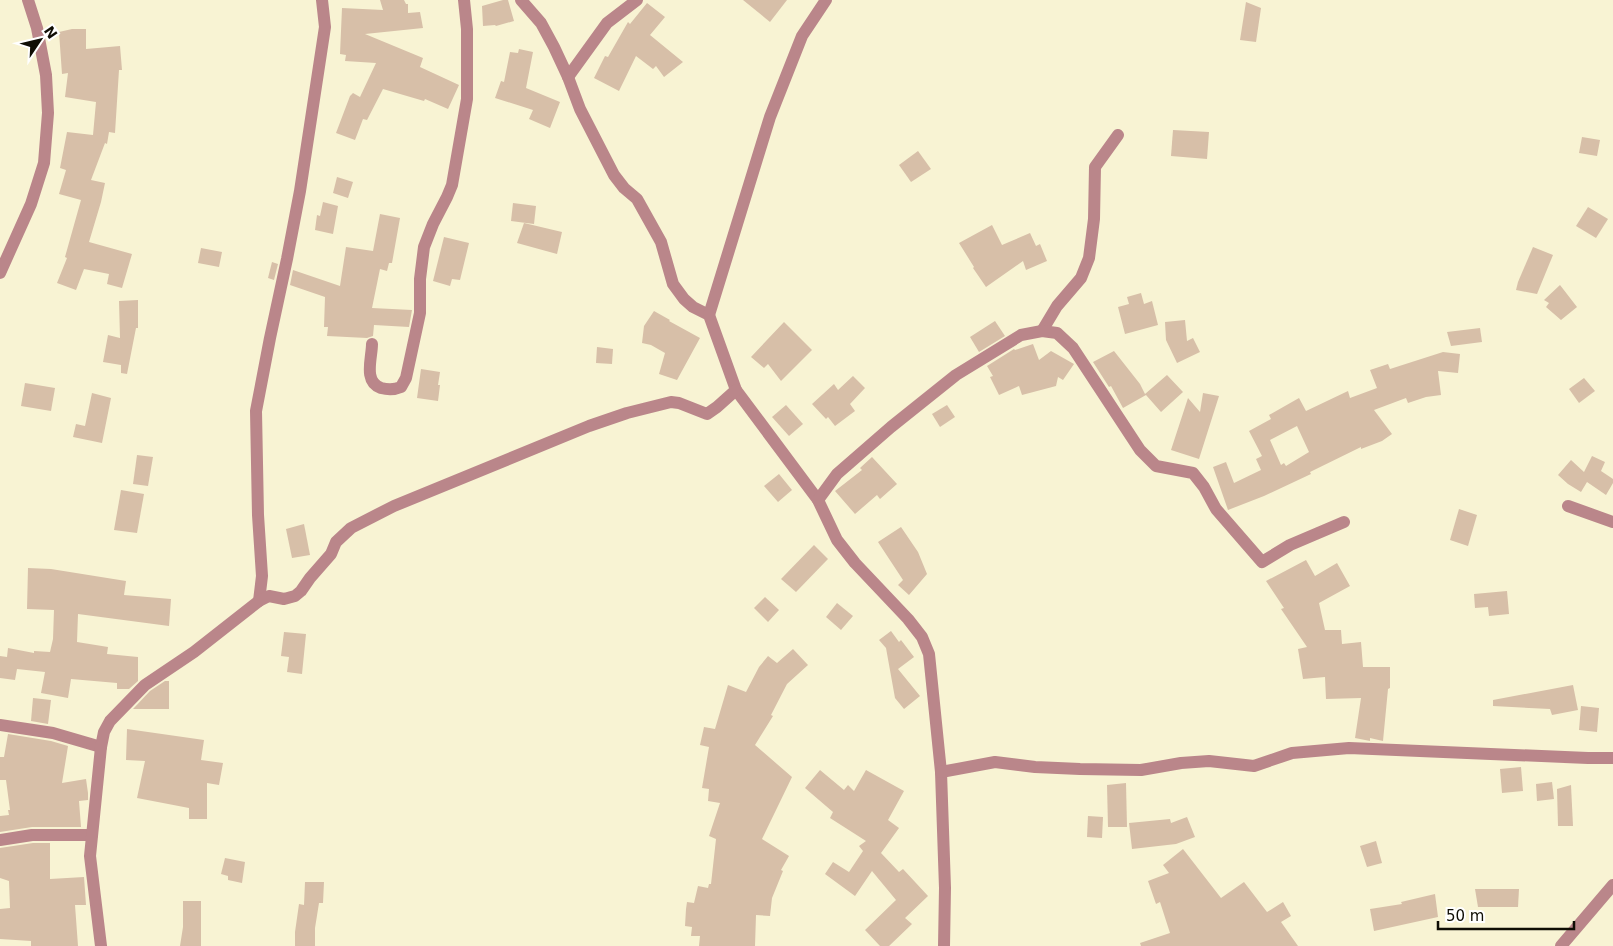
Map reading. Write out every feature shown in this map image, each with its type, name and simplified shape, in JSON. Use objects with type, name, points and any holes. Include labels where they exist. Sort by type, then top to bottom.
[{"type":"street","points":[[0,272],[31,204],[44,162],[48,113],[46,75],[37,28],[28,0]]},
{"type":"street","points":[[259,601],[262,576],[258,515],[256,411],[300,191],[325,26],[322,0]]},
{"type":"street","points":[[372,344],[370,375],[372,382],[378,387],[387,389],[393,390],[401,387],[406,378],[420,313],[420,279],[424,247],[452,185],[467,99],[467,28],[464,0]]},
{"type":"street","points":[[521,0],[541,23],[554,46],[580,109],[614,175],[624,188],[637,199],[661,242],[673,284],[693,308],[709,315]]},
{"type":"street","points":[[568,77],[607,23],[637,0]]},
{"type":"street","points":[[826,0],[802,36],[770,117],[709,315],[736,390],[818,500],[837,540],[855,563],[922,636],[930,654],[941,772],[945,888],[944,946]]},
{"type":"street","points":[[1042,331],[1057,306],[1081,278],[1089,258],[1094,219],[1095,167],[1118,134]]},
{"type":"street","points":[[818,500],[837,474],[891,427],[956,375],[1022,335],[1042,331],[1058,333],[1073,348],[1140,450],[1156,466],[1193,473],[1204,487],[1216,509],[1262,562],[1290,545],[1344,522]]},
{"type":"street","points":[[101,946],[90,856],[101,747],[104,732],[110,721],[146,685],[194,652],[259,601],[269,596],[284,599],[301,592],[310,578],[331,554],[336,542],[351,528],[394,506],[588,426],[671,402],[679,403],[706,414],[736,390]]},
{"type":"street","points":[[1568,506],[1613,522]]},
{"type":"street","points":[[0,725],[53,733],[101,747]]},
{"type":"street","points":[[941,772],[995,762],[1035,767],[1141,770],[1181,763],[1209,761],[1254,766],[1292,753],[1350,748],[1613,758]]},
{"type":"street","points":[[0,840],[32,835],[92,835]]},
{"type":"street","points":[[1561,946],[1613,885]]},
{"type":"building","points":[[380,0],[404,0],[408,4],[408,13],[420,12],[423,28],[365,34],[423,58],[420,67],[459,85],[448,109],[425,99],[424,101],[383,89],[367,120],[363,119],[355,140],[336,133],[350,96],[353,93],[360,97],[376,63],[345,61],[346,55],[340,54],[342,8],[383,10]]},
{"type":"building","points":[[508,0],[514,21],[496,26],[483,26],[482,6]]},
{"type":"building","points":[[743,0],[787,0],[770,22]]},
{"type":"building","points":[[1246,2],[1261,8],[1256,42],[1240,40]]},
{"type":"building","points":[[647,3],[665,17],[650,35],[683,62],[664,77],[656,66],[653,69],[636,56],[619,91],[594,78],[605,56],[608,57],[628,22],[630,24]]},
{"type":"building","points":[[72,29],[86,29],[86,49],[120,46],[122,70],[119,70],[115,133],[109,132],[107,144],[105,143],[91,180],[105,183],[89,242],[132,254],[122,288],[107,284],[109,274],[84,269],[76,290],[57,283],[67,258],[65,257],[81,200],[59,194],[66,170],[60,168],[67,132],[93,135],[96,102],[65,97],[68,73],[62,74],[59,32]]},
{"type":"building","points":[[519,49],[533,52],[526,88],[560,102],[550,128],[529,119],[533,110],[495,98],[501,81],[504,82],[510,52],[518,53]]},
{"type":"building","points":[[1173,130],[1209,132],[1207,159],[1171,156]]},
{"type":"building","points":[[1582,137],[1600,140],[1597,156],[1579,153]]},
{"type":"building","points":[[918,151],[931,169],[911,182],[899,165]]},
{"type":"building","points":[[337,177],[353,182],[348,198],[333,193]]},
{"type":"building","points":[[323,202],[338,206],[333,234],[315,230],[317,215],[320,216]]},
{"type":"building","points":[[513,203],[536,206],[534,224],[511,221]]},
{"type":"building","points":[[1588,207],[1608,219],[1596,238],[1576,226]]},
{"type":"building","points":[[380,214],[400,218],[392,263],[389,263],[387,271],[380,269],[372,308],[412,310],[409,327],[374,325],[373,336],[367,338],[327,336],[328,327],[324,327],[325,297],[290,285],[293,270],[340,286],[346,247],[373,251]]},
{"type":"building","points":[[524,223],[562,232],[557,254],[517,243]]},
{"type":"building","points":[[992,225],[1002,245],[1030,233],[1036,246],[1040,244],[1047,261],[1026,270],[1023,261],[986,287],[959,243]]},
{"type":"building","points":[[444,237],[469,243],[460,280],[452,279],[450,286],[433,281]]},
{"type":"building","points":[[1533,247],[1553,255],[1537,294],[1516,290]]},
{"type":"building","points":[[201,248],[222,252],[219,267],[198,263]]},
{"type":"building","points":[[272,262],[278,264],[274,280],[268,278]]},
{"type":"building","points":[[1560,285],[1577,307],[1561,320],[1546,307],[1549,303],[1544,300]]},
{"type":"building","points":[[1141,293],[1144,304],[1152,301],[1158,325],[1125,334],[1118,307],[1129,304],[1127,297]]},
{"type":"building","points":[[138,300],[138,328],[136,328],[127,374],[121,373],[121,365],[103,362],[108,335],[120,338],[119,301]]},
{"type":"building","points":[[654,311],[700,338],[677,380],[659,374],[665,353],[651,345],[642,343],[644,326]]},
{"type":"building","points":[[1185,320],[1187,341],[1193,338],[1200,352],[1177,363],[1166,340],[1165,322]]},
{"type":"building","points":[[995,321],[1005,336],[979,352],[970,337]]},
{"type":"building","points":[[784,322],[812,350],[781,381],[768,364],[764,368],[751,357]]},
{"type":"building","points":[[1480,328],[1482,342],[1451,346],[1447,332]]},
{"type":"building","points":[[1033,344],[1039,360],[1051,351],[1074,364],[1063,380],[1058,377],[1056,386],[1022,395],[1019,386],[999,395],[990,377],[993,376],[987,366],[1014,349]]},
{"type":"building","points":[[597,347],[613,349],[612,364],[596,363]]},
{"type":"building","points":[[1114,351],[1140,384],[1145,394],[1167,375],[1183,392],[1161,412],[1146,395],[1123,408],[1111,386],[1109,387],[1093,362]]},
{"type":"building","points":[[1443,352],[1460,354],[1458,373],[1438,371],[1441,395],[1426,397],[1408,403],[1406,398],[1374,410],[1392,434],[1382,441],[1361,449],[1361,447],[1310,472],[1311,474],[1228,510],[1213,467],[1226,462],[1234,483],[1261,470],[1256,459],[1262,456],[1249,431],[1271,419],[1269,415],[1299,398],[1306,411],[1348,391],[1350,398],[1377,388],[1370,370],[1388,364],[1390,369]],"holes":[[[1297,426],[1309,452],[1286,466],[1284,463],[1281,465],[1270,440]]]},
{"type":"building","points":[[421,369],[440,372],[438,401],[417,398]]},
{"type":"building","points":[[853,376],[865,388],[850,404],[855,411],[835,426],[828,417],[826,419],[812,404],[834,384],[838,390]]},
{"type":"building","points":[[1584,378],[1595,391],[1579,403],[1569,389]]},
{"type":"building","points":[[25,383],[55,388],[51,411],[21,406]]},
{"type":"building","points":[[92,393],[111,398],[102,443],[73,437],[76,424],[85,426]]},
{"type":"building","points":[[1203,393],[1219,396],[1199,459],[1171,450],[1188,398],[1200,412]]},
{"type":"building","points":[[786,405],[803,424],[789,436],[772,417]]},
{"type":"building","points":[[947,405],[955,417],[940,427],[932,414]]},
{"type":"building","points":[[137,455],[153,457],[148,486],[133,484]]},
{"type":"building","points":[[1592,456],[1605,462],[1601,471],[1613,479],[1613,483],[1606,495],[1587,482],[1581,492],[1558,475],[1571,460],[1584,472]]},
{"type":"building","points":[[872,457],[897,484],[880,499],[877,495],[855,514],[835,491],[862,470],[860,468]]},
{"type":"building","points":[[779,474],[792,490],[778,502],[764,486]]},
{"type":"building","points":[[121,490],[144,494],[137,533],[114,530]]},
{"type":"building","points":[[1459,509],[1477,515],[1468,546],[1450,540]]},
{"type":"building","points":[[304,524],[310,555],[292,558],[286,529]]},
{"type":"building","points":[[901,527],[918,552],[927,574],[909,595],[898,585],[903,580],[878,542]]},
{"type":"building","points":[[814,545],[828,559],[796,592],[781,579]]},
{"type":"building","points":[[1306,560],[1315,576],[1337,563],[1350,586],[1319,603],[1325,630],[1341,630],[1342,644],[1361,642],[1363,667],[1390,667],[1390,688],[1388,689],[1383,741],[1370,738],[1370,741],[1355,738],[1361,698],[1326,699],[1325,677],[1303,679],[1298,649],[1307,647],[1281,609],[1284,608],[1266,581]]},
{"type":"building","points":[[28,568],[51,569],[126,581],[124,595],[171,599],[169,626],[78,614],[77,642],[108,647],[107,654],[138,657],[138,681],[129,689],[117,689],[117,683],[71,679],[68,698],[41,693],[45,672],[17,669],[15,680],[0,678],[0,656],[7,657],[8,648],[34,653],[34,651],[50,652],[53,639],[54,610],[27,609]]},
{"type":"building","points":[[1507,591],[1509,614],[1489,616],[1488,607],[1475,608],[1474,594]]},
{"type":"building","points":[[765,597],[779,610],[768,622],[754,608]]},
{"type":"building","points":[[837,603],[853,616],[841,630],[826,617]]},
{"type":"building","points":[[891,631],[899,642],[901,640],[914,657],[898,669],[920,696],[904,709],[895,698],[886,648],[879,640]]},
{"type":"building","points":[[284,632],[306,634],[302,674],[287,672],[289,657],[281,656]]},
{"type":"building","points":[[793,649],[808,665],[787,684],[771,715],[773,716],[755,745],[792,777],[762,839],[789,856],[781,870],[783,871],[772,898],[770,916],[756,915],[755,946],[699,946],[700,936],[691,936],[692,927],[685,926],[687,902],[694,903],[698,886],[708,888],[709,884],[711,884],[716,839],[709,836],[720,803],[708,801],[709,789],[702,788],[709,747],[700,745],[704,727],[715,729],[728,685],[746,692],[759,667],[768,656],[777,663]]},
{"type":"building","points":[[165,681],[169,681],[169,709],[133,709],[150,691]]},
{"type":"building","points":[[1573,685],[1578,710],[1552,715],[1550,709],[1493,706],[1493,700]]},
{"type":"building","points":[[33,698],[51,700],[48,724],[31,721]]},
{"type":"building","points":[[1581,706],[1599,708],[1597,732],[1579,730]]},
{"type":"building","points":[[127,729],[204,740],[201,760],[223,763],[219,785],[207,783],[207,819],[189,819],[189,808],[137,798],[145,761],[126,760]]},
{"type":"building","points":[[8,734],[51,741],[68,746],[62,783],[86,779],[88,800],[79,801],[81,827],[32,827],[0,832],[0,816],[9,815],[8,810],[10,810],[6,780],[0,780],[0,757],[4,757]]},
{"type":"building","points":[[1521,767],[1523,791],[1502,793],[1500,769]]},
{"type":"building","points":[[820,770],[844,790],[848,785],[854,791],[866,770],[904,791],[888,820],[899,828],[881,853],[899,872],[903,869],[928,896],[905,918],[912,924],[889,946],[880,946],[865,930],[896,900],[872,871],[855,896],[825,874],[833,862],[849,872],[863,851],[859,846],[866,841],[830,818],[833,812],[805,788]]},
{"type":"building","points":[[1552,782],[1554,799],[1537,801],[1536,784]]},
{"type":"building","points":[[1126,783],[1127,827],[1108,827],[1107,785]]},
{"type":"building","points":[[1571,785],[1573,826],[1558,826],[1557,789]]},
{"type":"building","points":[[1088,816],[1103,817],[1102,838],[1087,837]]},
{"type":"building","points":[[1187,817],[1195,837],[1176,844],[1132,849],[1129,823],[1170,819],[1171,823]]},
{"type":"building","points":[[1376,841],[1382,863],[1367,867],[1360,846]]},
{"type":"building","points":[[33,843],[50,843],[50,879],[84,877],[86,905],[75,905],[78,946],[31,946],[31,941],[0,939],[0,909],[10,908],[9,881],[0,878],[0,848]]},
{"type":"building","points":[[1183,849],[1221,898],[1244,882],[1267,912],[1283,902],[1291,916],[1281,922],[1298,946],[1141,946],[1140,943],[1170,933],[1160,902],[1156,904],[1148,881],[1169,873],[1163,865]]},
{"type":"building","points":[[225,858],[245,862],[242,883],[228,880],[228,876],[221,874]]},
{"type":"building","points":[[305,882],[324,882],[323,903],[319,903],[315,928],[315,946],[295,946],[299,904],[304,905]]},
{"type":"building","points":[[1475,889],[1519,889],[1518,907],[1478,907]]},
{"type":"building","points":[[1435,894],[1438,917],[1374,931],[1370,909],[1402,904],[1401,902]]},
{"type":"building","points":[[183,901],[201,901],[201,946],[180,946],[183,927]]}]
